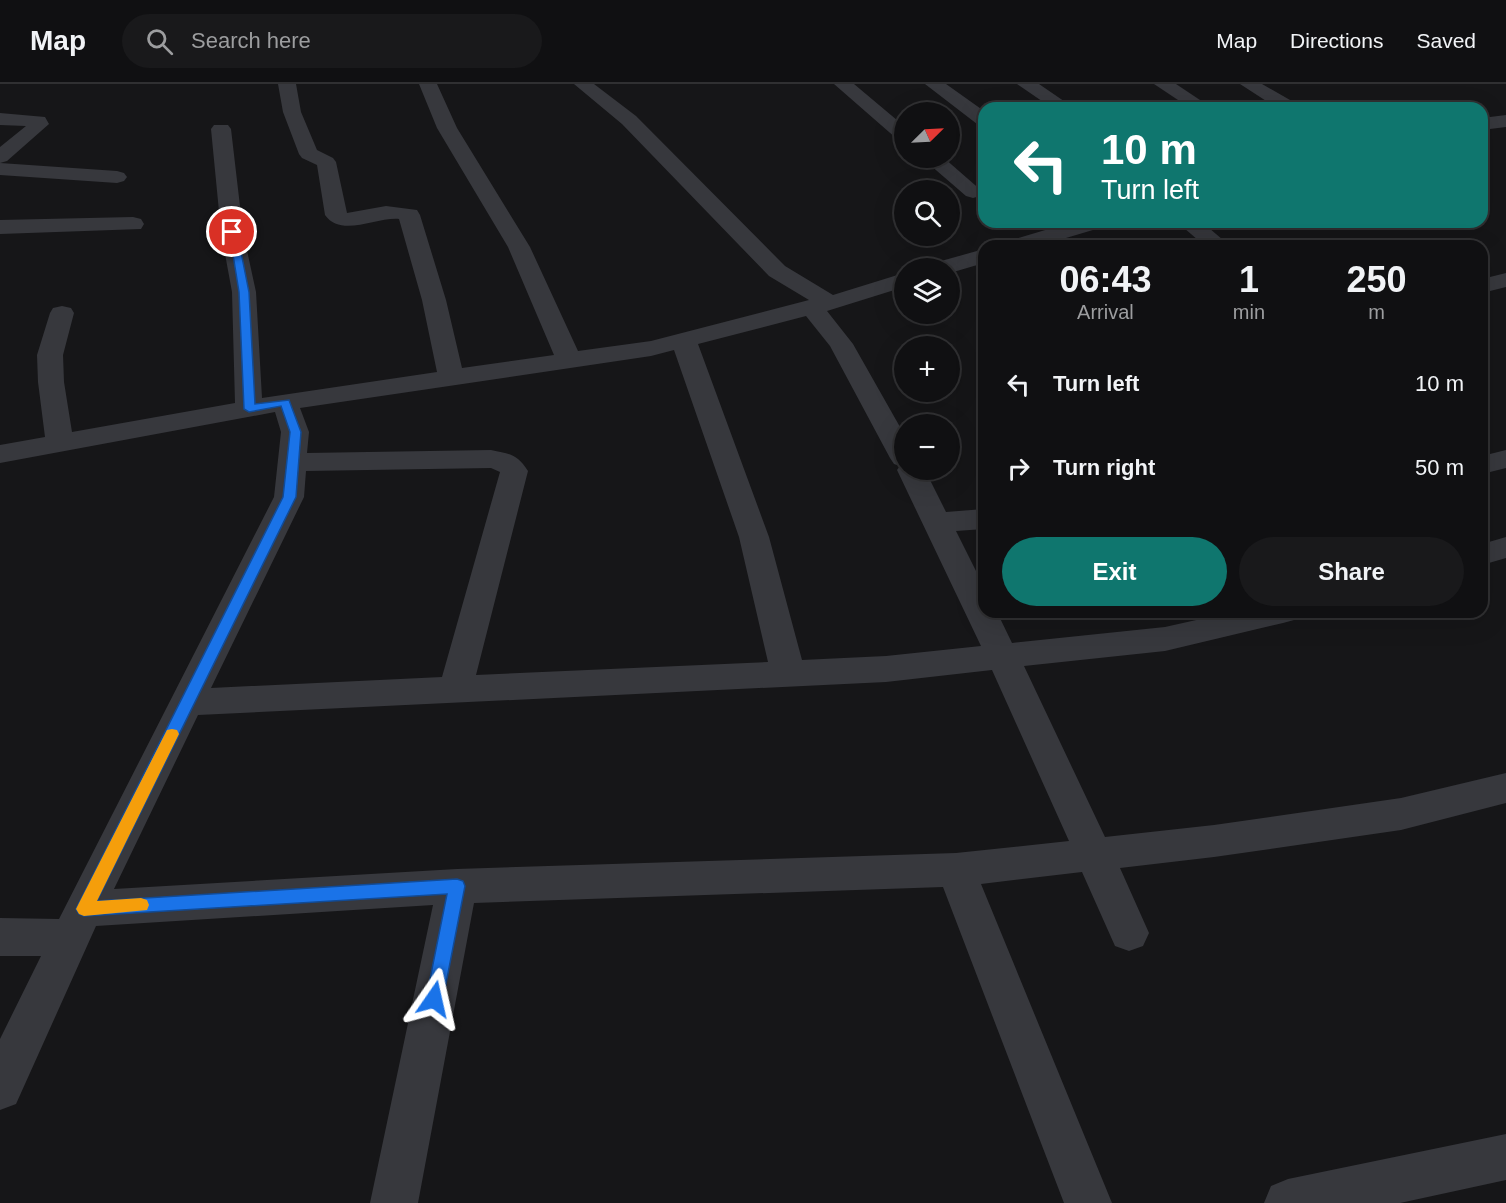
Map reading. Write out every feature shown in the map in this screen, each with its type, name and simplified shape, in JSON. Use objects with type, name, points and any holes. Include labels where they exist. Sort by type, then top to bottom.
[{"type":"street","points":[[287,84],[292,112],[309,154],[326,162],[336,215],[340,219],[347,220],[402,212],[408,215],[434,300],[451,377]]},
{"type":"street","points":[[428,84],[447,128],[519,247],[568,359]]},
{"type":"street","points":[[583,84],[629,120],[777,271],[820,305],[894,440]]},
{"type":"street","points":[[843,84],[894,127]]},
{"type":"street","points":[[934,84],[978,116]]},
{"type":"street","points":[[1026,84],[1055,102]]},
{"type":"street","points":[[1163,84],[1193,102]]},
{"type":"street","points":[[1249,84],[1280,102]]},
{"type":"street","points":[[0,119],[38,121],[40,124],[0,157]]},
{"type":"street","points":[[1488,123],[1506,121]]},
{"type":"street","points":[[221,129],[232,232],[244,292],[249,409]]},
{"type":"street","points":[[944,168],[974,192]]},
{"type":"street","points":[[0,169],[117,177]]},
{"type":"street","points":[[0,227],[133,224]]},
{"type":"street","points":[[1036,240],[1075,228]]},
{"type":"street","points":[[1196,228],[1211,240]]},
{"type":"street","points":[[960,263],[978,258]]},
{"type":"street","points":[[1488,284],[1506,280]]},
{"type":"street","points":[[0,454],[285,402],[651,348],[820,305],[894,283]]},
{"type":"street","points":[[60,444],[50,355],[62,313]]},
{"type":"street","points":[[684,339],[754,537],[788,674]]},
{"type":"street","points":[[0,1088],[78,923],[290,497],[295,432],[285,402]]},
{"type":"street","points":[[292,462],[491,459],[506,462],[514,471],[455,690]]},
{"type":"street","points":[[1488,464],[1506,459]]},
{"type":"street","points":[[915,480],[978,607]]},
{"type":"street","points":[[936,522],[978,519]]},
{"type":"street","points":[[1488,553],[1506,547]]},
{"type":"street","points":[[983,618],[1095,854],[1129,933]]},
{"type":"street","points":[[188,702],[886,669],[1165,639],[1257,618]]},
{"type":"street","points":[[0,938],[78,923],[457,886],[956,870],[1214,841],[1401,814],[1506,788]]},
{"type":"street","points":[[956,870],[1088,1203]]},
{"type":"street","points":[[394,1203],[457,886]]},
{"type":"street","points":[[1288,1203],[1506,1158]]},
{"type":"slow traffic","points":[[141,905],[84,909],[172,734]]},
{"type":"route","points":[[232,232],[244,292],[249,409],[285,402],[295,432],[290,497],[84,909],[457,886],[434,999]]}]
